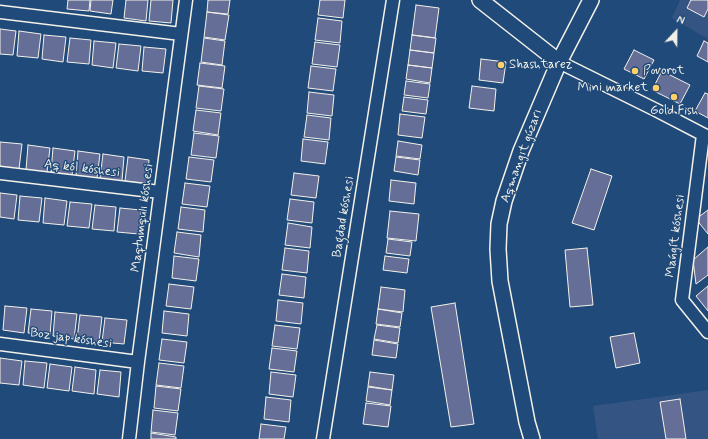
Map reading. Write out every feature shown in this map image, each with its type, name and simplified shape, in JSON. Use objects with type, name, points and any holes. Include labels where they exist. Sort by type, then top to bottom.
[{"type":"street","name":"Maqtumqulı kóshesi","points":[[129,439],[186,0]]},
{"type":"street","name":"Bagdad kóshesi","points":[[323,439],[392,0]]},
{"type":"street","points":[[480,0],[559,62],[706,136]]},
{"type":"street","name":"Aqmangıt gúzarı","points":[[532,439],[500,281],[498,250],[499,224],[504,201],[521,151],[559,62],[591,0]]},
{"type":"street","points":[[0,12],[181,34]]},
{"type":"street","name":"Mańǵıt kóshesi","points":[[706,136],[682,300],[708,332]]},
{"type":"street","name":"Aq kól kóshesi","points":[[0,173],[160,192]]},
{"type":"street","name":"Boz jap kóshesi","points":[[0,344],[138,362]]},
{"type":"shaded area","points":[[680,0],[708,0],[708,39],[672,18]]},
{"type":"shaded area","points":[[708,390],[708,439],[598,439],[593,406]]},
{"type":"building","points":[[68,0],[90,0],[89,11],[67,9]]},
{"type":"building","points":[[91,0],[113,0],[111,14],[90,11]]},
{"type":"building","points":[[126,0],[148,0],[146,21],[124,18]]},
{"type":"building","points":[[151,0],[173,0],[171,23],[149,21]]},
{"type":"building","points":[[208,0],[230,0],[228,14],[207,12]]},
{"type":"building","points":[[320,0],[345,0],[343,18],[318,15]]},
{"type":"building","points":[[691,0],[708,0],[708,9],[704,17],[687,8]]},
{"type":"building","points":[[416,5],[439,8],[435,38],[412,35]]},
{"type":"building","points":[[207,12],[229,15],[225,40],[204,37]]},
{"type":"building","points":[[318,18],[342,21],[340,43],[315,40]]},
{"type":"building","points":[[0,29],[16,31],[13,55],[0,54]]},
{"type":"building","points":[[19,31],[41,34],[38,58],[17,56]]},
{"type":"building","points":[[44,35],[66,37],[63,62],[42,59]]},
{"type":"building","points":[[412,35],[436,38],[434,53],[410,50]]},
{"type":"building","points":[[70,38],[91,40],[89,64],[67,62]]},
{"type":"building","points":[[204,38],[225,41],[222,65],[201,62]]},
{"type":"building","points":[[94,41],[116,43],[113,68],[92,65]]},
{"type":"building","points":[[704,41],[708,43],[708,62],[697,56]]},
{"type":"building","points":[[315,42],[340,45],[337,67],[312,64]]},
{"type":"building","points":[[119,44],[141,46],[138,71],[116,68]]},
{"type":"building","points":[[144,47],[166,49],[163,73],[142,71]]},
{"type":"building","points":[[410,50],[434,53],[432,68],[408,65]]},
{"type":"building","points":[[634,50],[654,60],[644,79],[624,69]]},
{"type":"building","points":[[481,59],[506,62],[503,83],[479,80]]},
{"type":"building","points":[[200,63],[225,66],[222,88],[197,85]]},
{"type":"building","points":[[408,65],[432,68],[430,83],[406,79]]},
{"type":"building","points":[[311,66],[336,69],[333,91],[308,88]]},
{"type":"building","points":[[662,71],[690,85],[680,104],[652,90]]},
{"type":"building","points":[[406,81],[430,84],[428,98],[404,95]]},
{"type":"building","points":[[199,86],[224,89],[221,111],[196,108]]},
{"type":"building","points":[[472,86],[496,89],[494,111],[469,108]]},
{"type":"building","points":[[309,92],[334,95],[332,116],[307,113]]},
{"type":"building","points":[[705,93],[708,94],[708,118],[695,111]]},
{"type":"building","points":[[404,97],[428,100],[426,114],[402,111]]},
{"type":"building","points":[[196,110],[221,113],[218,135],[193,131]]},
{"type":"building","points":[[400,114],[425,117],[422,138],[398,135]]},
{"type":"building","points":[[307,115],[331,118],[329,140],[304,137]]},
{"type":"building","points":[[194,133],[219,136],[216,158],[191,155]]},
{"type":"building","points":[[303,139],[328,142],[325,164],[301,161]]},
{"type":"building","points":[[398,141],[422,145],[420,159],[396,156]]},
{"type":"building","points":[[0,142],[22,144],[19,169],[0,167]]},
{"type":"building","points":[[28,145],[50,148],[47,172],[26,170]]},
{"type":"building","points":[[53,148],[75,151],[72,175],[51,172]]},
{"type":"building","points":[[78,151],[100,154],[97,178],[76,176]]},
{"type":"building","points":[[103,154],[124,157],[122,181],[100,179]]},
{"type":"building","points":[[128,157],[149,160],[147,184],[125,181]]},
{"type":"building","points":[[189,157],[214,160],[211,182],[186,179]]},
{"type":"building","points":[[396,157],[420,160],[418,175],[394,171]]},
{"type":"building","points":[[591,169],[612,176],[594,230],[572,223]]},
{"type":"building","points":[[294,173],[319,176],[316,198],[291,195]]},
{"type":"building","points":[[391,180],[416,183],[414,204],[389,201]]},
{"type":"building","points":[[185,183],[210,186],[207,207],[182,204]]},
{"type":"building","points":[[0,193],[17,195],[14,219],[0,217]]},
{"type":"building","points":[[20,196],[42,198],[39,222],[18,220]]},
{"type":"building","points":[[45,198],[67,201],[64,225],[43,223]]},
{"type":"building","points":[[290,199],[314,202],[312,223],[287,220]]},
{"type":"building","points":[[70,202],[92,204],[89,228],[67,226]]},
{"type":"building","points":[[95,205],[116,207],[114,231],[92,229]]},
{"type":"building","points":[[181,207],[205,210],[203,232],[178,229]]},
{"type":"building","points":[[120,208],[141,210],[139,234],[117,232]]},
{"type":"building","points":[[708,210],[708,234],[696,219]]},
{"type":"building","points":[[390,211],[419,214],[416,241],[387,238]]},
{"type":"building","points":[[288,223],[312,227],[310,248],[285,245]]},
{"type":"building","points":[[177,232],[201,235],[199,257],[174,253]]},
{"type":"building","points":[[388,239],[412,242],[410,256],[386,253]]},
{"type":"building","points":[[708,247],[708,275],[696,284],[693,260]]},
{"type":"building","points":[[285,248],[309,251],[307,273],[282,270]]},
{"type":"building","points":[[587,248],[593,305],[570,307],[565,250]]},
{"type":"building","points":[[174,256],[199,259],[196,281],[172,278]]},
{"type":"building","points":[[385,256],[409,259],[407,273],[383,270]]},
{"type":"building","points":[[282,274],[306,277],[304,298],[279,295]]},
{"type":"building","points":[[169,284],[194,287],[191,309],[166,306]]},
{"type":"building","points":[[708,286],[708,311],[696,296]]},
{"type":"building","points":[[381,287],[405,290],[403,312],[378,309]]},
{"type":"building","points":[[278,300],[303,303],[301,324],[276,321]]},
{"type":"building","points":[[455,303],[474,424],[451,427],[431,307]]},
{"type":"building","points":[[5,306],[27,308],[24,333],[3,330]]},
{"type":"building","points":[[31,309],[52,311],[50,335],[28,333]]},
{"type":"building","points":[[378,309],[402,313],[400,327],[376,324]]},
{"type":"building","points":[[164,311],[189,314],[187,336],[162,333]]},
{"type":"building","points":[[55,312],[77,314],[74,339],[53,336]]},
{"type":"building","points":[[80,315],[102,317],[99,342],[77,339]]},
{"type":"building","points":[[105,318],[127,320],[124,344],[102,342]]},
{"type":"building","points":[[275,325],[300,328],[297,349],[272,346]]},
{"type":"building","points":[[377,325],[400,328],[398,343],[374,339]]},
{"type":"building","points":[[634,333],[640,363],[616,368],[610,337]]},
{"type":"building","points":[[162,339],[187,342],[184,363],[159,360]]},
{"type":"building","points":[[374,340],[398,344],[396,358],[372,355]]},
{"type":"building","points":[[272,348],[297,351],[294,372],[269,369]]},
{"type":"building","points":[[0,358],[22,361],[19,385],[0,383]]},
{"type":"building","points":[[25,361],[47,363],[44,388],[23,385]]},
{"type":"building","points":[[159,363],[184,366],[181,388],[156,385]]},
{"type":"building","points":[[50,364],[72,367],[69,391],[47,388]]},
{"type":"building","points":[[75,367],[96,370],[94,394],[72,391]]},
{"type":"building","points":[[100,370],[121,372],[119,397],[97,394]]},
{"type":"building","points":[[271,372],[296,375],[293,397],[269,394]]},
{"type":"building","points":[[370,372],[394,375],[392,390],[368,386]]},
{"type":"building","points":[[156,386],[181,389],[178,411],[154,408]]},
{"type":"building","points":[[368,387],[392,390],[390,405],[366,401]]},
{"type":"building","points":[[266,397],[291,400],[289,422],[264,419]]},
{"type":"building","points":[[680,399],[686,439],[666,439],[660,402]]},
{"type":"building","points":[[366,403],[391,406],[388,427],[363,424]]},
{"type":"building","points":[[153,410],[178,413],[175,435],[151,432]]},
{"type":"building","points":[[261,424],[286,427],[284,439],[259,439]]},
{"type":"building","points":[[151,433],[176,437],[176,439],[151,439]]},
{"type":"place","name":"Shashtarez","points":[[501,65]]},
{"type":"place","name":"Povorot","points":[[635,71]]},
{"type":"place","name":"Mini market","points":[[656,88]]},
{"type":"place","name":"Gold Fish","points":[[674,97]]}]
